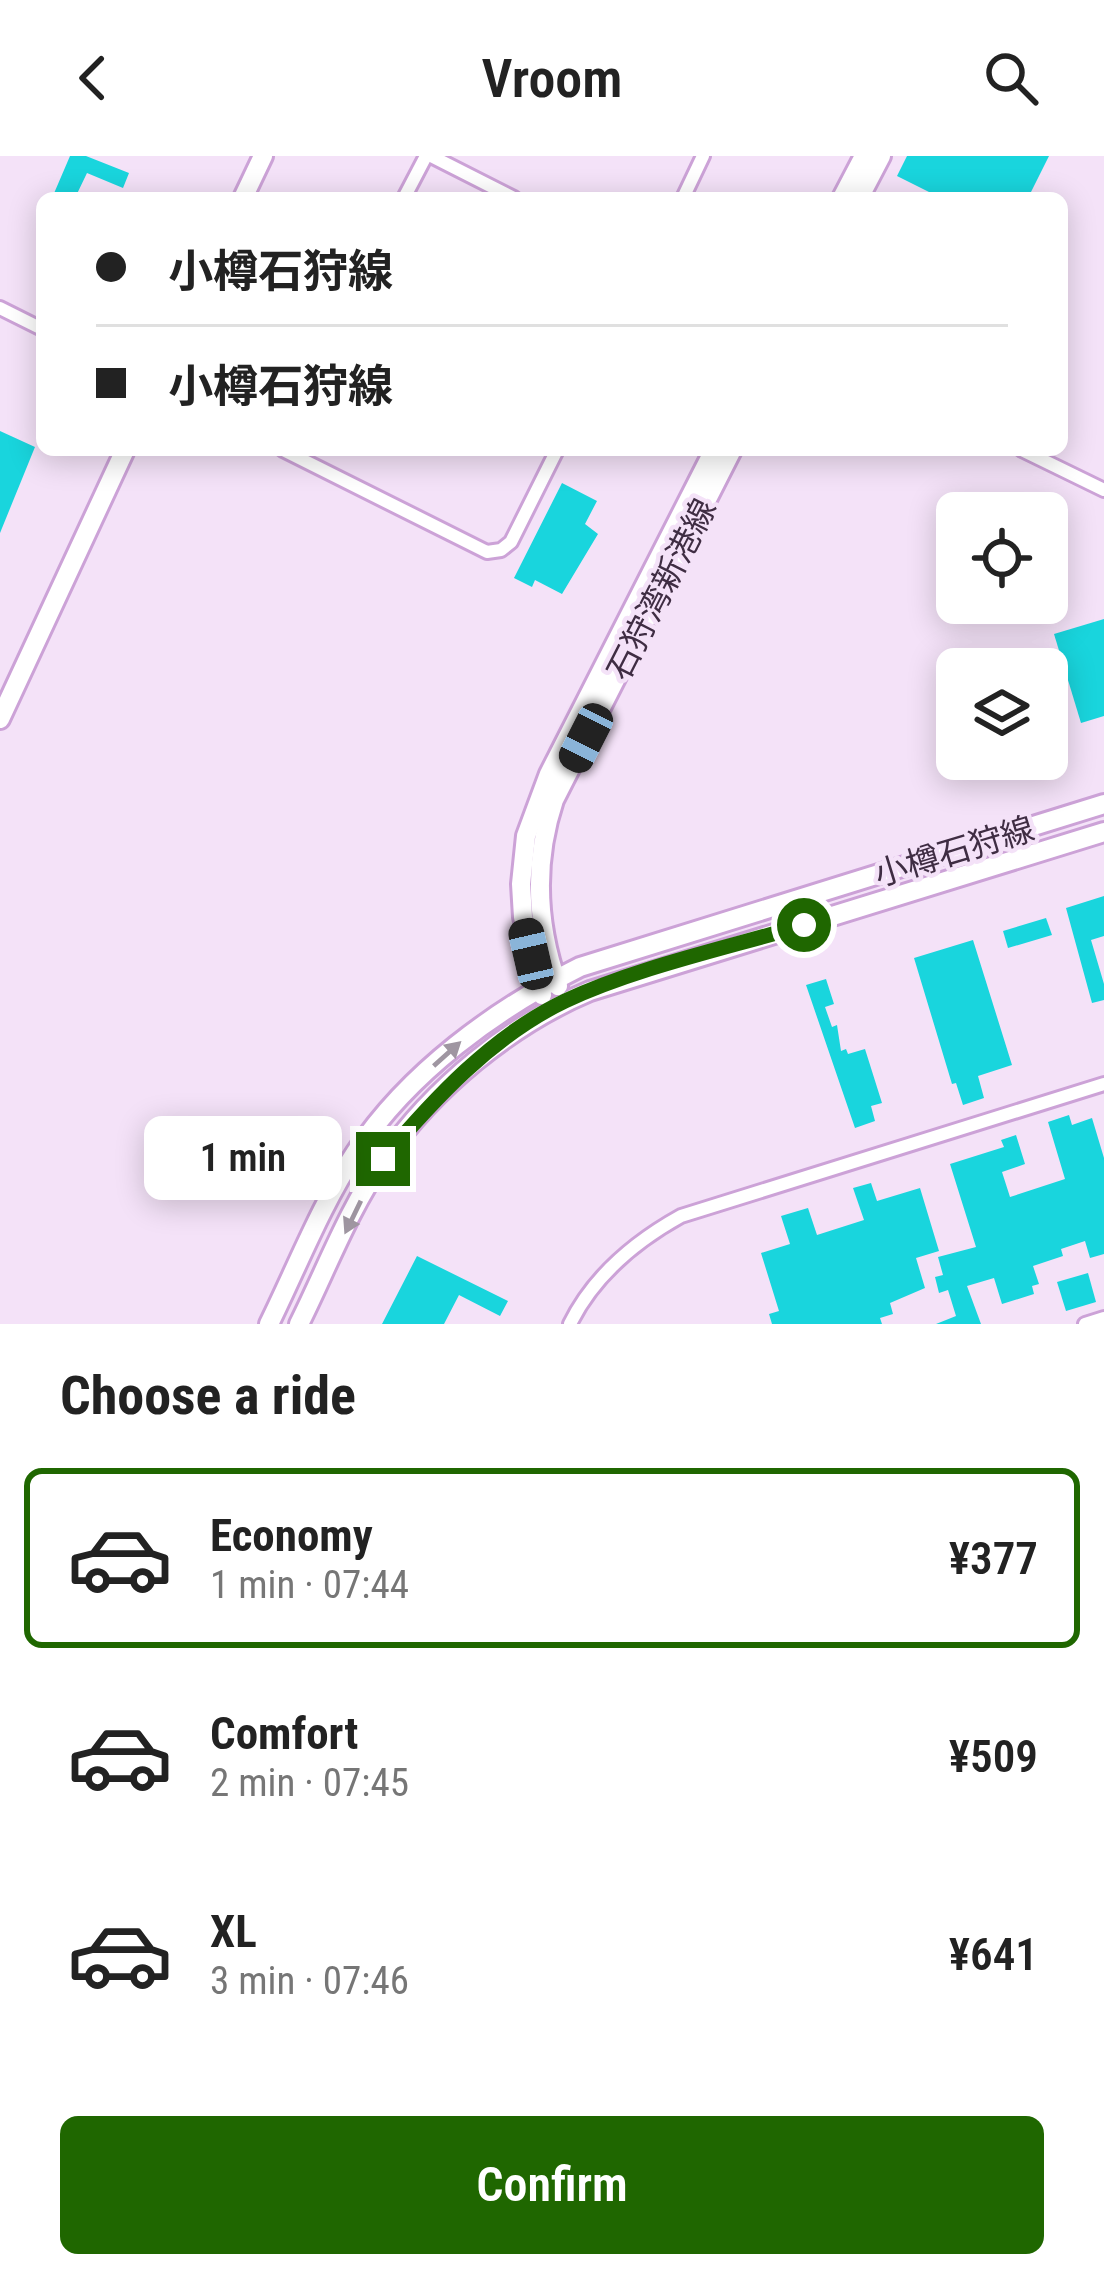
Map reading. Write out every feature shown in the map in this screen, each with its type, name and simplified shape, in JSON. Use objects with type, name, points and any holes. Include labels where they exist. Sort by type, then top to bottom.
[{"type":"main road","points":[[246,192],[263,156]]},
{"type":"main road","points":[[845,192],[864,156]]},
{"type":"main road","points":[[862,192],[880,156]]},
{"type":"main road","points":[[0,719],[122,456]]},
{"type":"main road","name":"石狩湾新港線","points":[[556,1006],[523,917],[526,836],[538,796],[711,456]]},
{"type":"main road","name":"石狩湾新港線","points":[[548,984],[539,911],[542,836],[548,818],[729,456]]},
{"type":"main road","name":"小樽石狩線","points":[[269,1324],[357,1150],[464,1038],[548,984],[580,967],[1104,804]]},
{"type":"main road","name":"小樽石狩線","points":[[299,1324],[383,1159],[439,1094],[556,1006],[1104,832]]},
{"type":"street","points":[[407,192],[428,156],[502,192]]},
{"type":"street","points":[[685,192],[703,156]]},
{"type":"street","points":[[0,308],[36,326]]},
{"type":"street","points":[[295,456],[487,552],[512,542],[554,456]]},
{"type":"street","points":[[1034,456],[1104,490]]},
{"type":"street","points":[[576,1322],[632,1247],[681,1216],[1104,1084]]},
{"type":"street","points":[[1085,1324],[1104,1318]]},
{"type":"building","points":[[70,156],[86,156],[129,173],[123,188],[87,173],[78,192],[55,192]]},
{"type":"building","points":[[907,156],[1049,156],[1031,192],[929,192],[897,176]]},
{"type":"building","points":[[0,431],[35,447],[0,533]]},
{"type":"building","points":[[562,483],[597,501],[585,524],[598,534],[562,594],[535,580],[532,587],[514,578]]},
{"type":"building","points":[[1104,619],[1104,716],[1081,723],[1068,680],[1068,648],[1058,648],[1054,634]]},
{"type":"building","points":[[1104,896],[1104,936],[1091,940],[1104,1000],[1092,1003],[1066,908]]},
{"type":"building","points":[[1046,918],[1052,935],[1008,948],[1003,931]]},
{"type":"building","points":[[973,940],[1012,1065],[978,1076],[984,1098],[963,1105],[956,1083],[952,1084],[914,958]]},
{"type":"building","points":[[826,979],[834,1004],[825,1007],[832,1027],[837,1025],[841,1051],[865,1049],[882,1103],[871,1106],[875,1121],[855,1128],[806,985]]},
{"type":"building","points":[[1069,1115],[1072,1125],[1092,1118],[1104,1158],[1104,1254],[1090,1258],[1085,1241],[1061,1249],[1063,1256],[1033,1266],[1039,1284],[1032,1286],[1034,1294],[1002,1304],[994,1278],[967,1286],[981,1324],[936,1324],[956,1316],[948,1290],[939,1293],[935,1277],[943,1275],[938,1257],[976,1247],[950,1164],[1004,1147],[1001,1140],[1016,1135],[1025,1164],[1002,1172],[1010,1197],[1065,1179],[1048,1122]]},
{"type":"building","points":[[871,1183],[877,1201],[920,1188],[939,1251],[916,1258],[925,1288],[890,1303],[893,1314],[880,1318],[882,1324],[772,1324],[769,1314],[779,1311],[761,1253],[790,1244],[781,1216],[808,1208],[817,1235],[864,1220],[853,1188]]},
{"type":"building","points":[[417,1256],[508,1301],[500,1316],[459,1295],[444,1324],[382,1324]]},
{"type":"building","points":[[1088,1273],[1096,1302],[1066,1311],[1057,1282]]},
{"type":"route","points":[[383,1159],[439,1094],[547,1011],[590,991],[804,925]]}]
